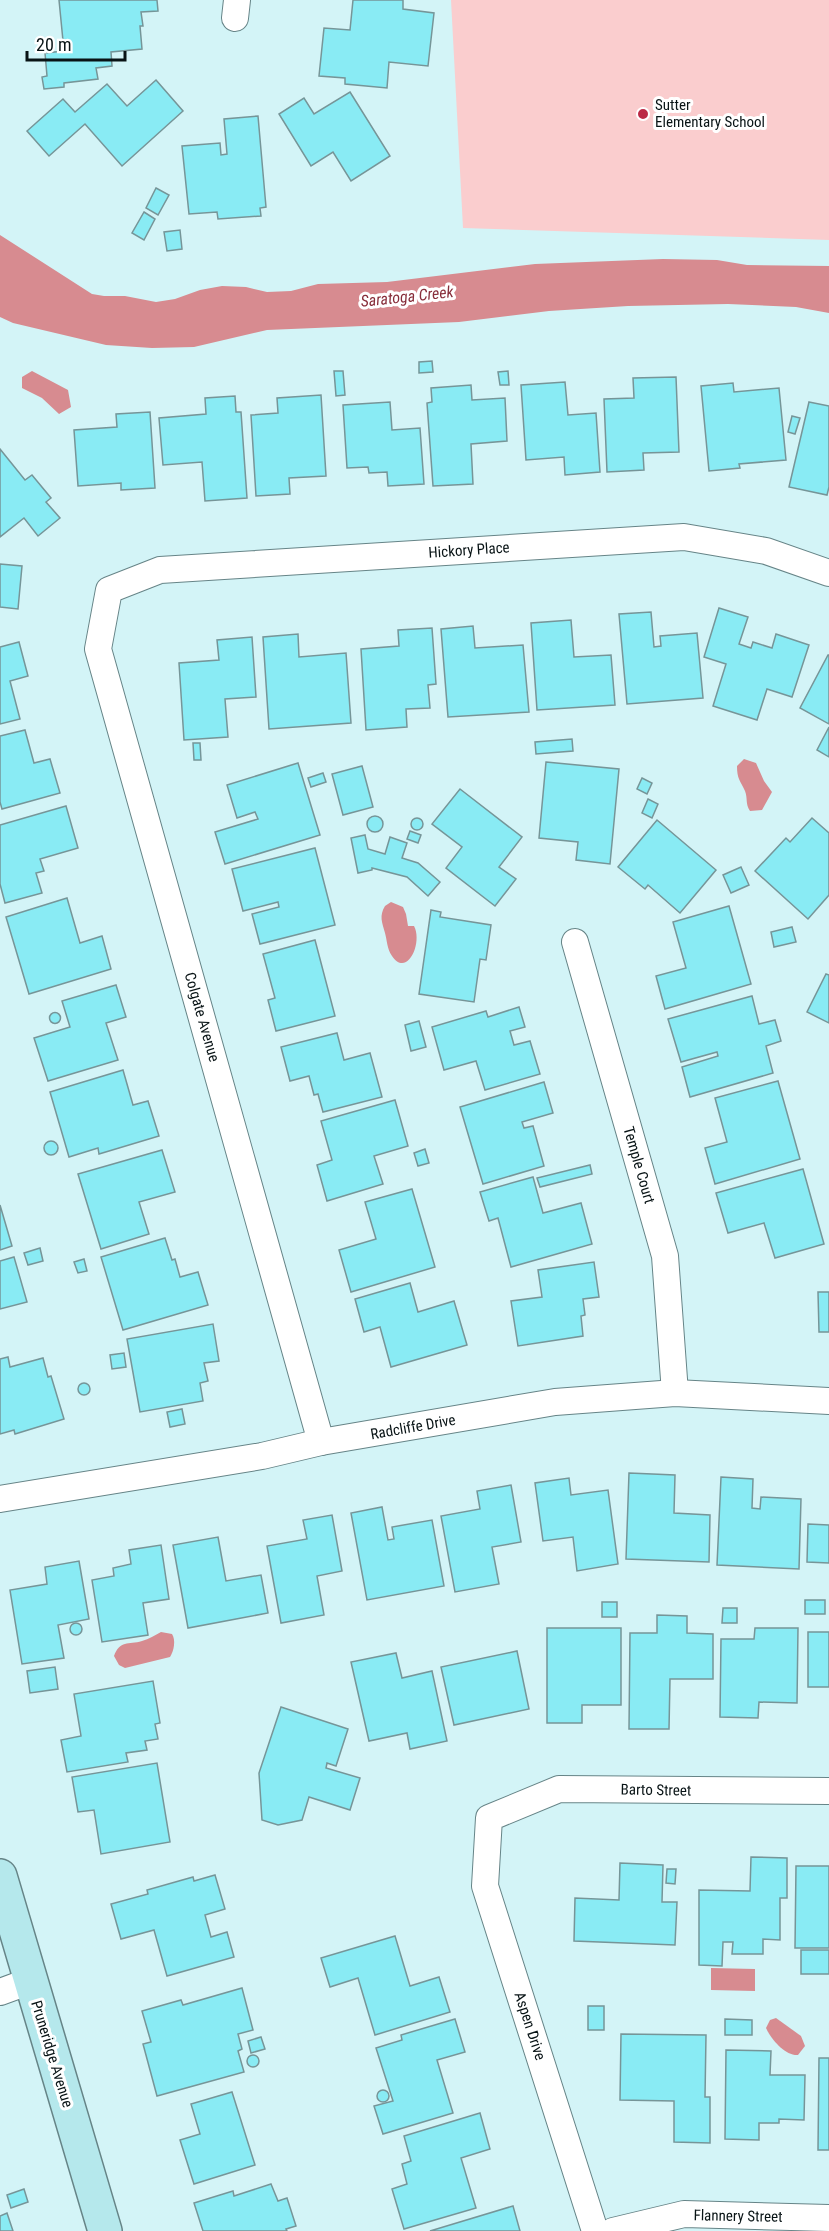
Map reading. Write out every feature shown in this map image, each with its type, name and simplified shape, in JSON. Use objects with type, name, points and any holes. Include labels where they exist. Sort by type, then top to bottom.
[{"type":"main road","name":"Pruneridge Avenue","points":[[0,1876],[105,2231]]},
{"type":"street","name":"Hickory Place","points":[[109,590],[160,570],[684,537],[766,551],[829,573]]},
{"type":"street","name":"Colgate Avenue","points":[[109,590],[98,649],[321,1442]]},
{"type":"street","name":"Temple Court","points":[[575,942],[665,1256],[675,1394]]},
{"type":"street","name":"Radcliffe Drive","points":[[0,1499],[262,1456],[321,1442],[555,1402],[675,1394],[829,1401]]},
{"type":"street","name":"Barto Street","points":[[489,1818],[559,1789],[829,1791]]},
{"type":"street","name":"Aspen Drive","points":[[489,1818],[485,1886],[595,2231]]},
{"type":"street","points":[[0,1992],[30,1981]]},
{"type":"street","name":"Flannery Street","points":[[613,2231],[684,2214],[829,2218]]},
{"type":"shaded area","name":"Sutter Elementary School","points":[[451,0],[829,0],[829,240],[463,228]]},
{"type":"water","name":"Saratoga Creek","points":[[0,235],[92,294],[125,296],[156,302],[222,286],[246,287],[267,292],[291,291],[318,284],[387,282],[535,264],[663,259],[717,260],[747,265],[829,266],[829,313],[796,307],[728,304],[628,306],[549,311],[459,322],[267,330],[194,347],[152,348],[106,345],[13,323],[0,317]]},
{"type":"water","points":[[32,371],[68,390],[71,407],[59,414],[42,398],[22,388],[22,377]]},
{"type":"water","points":[[744,759],[756,763],[772,792],[762,810],[750,811],[748,806],[737,770],[737,766]]},
{"type":"water","points":[[391,902],[403,907],[408,926],[414,926],[416,933],[412,956],[403,963],[398,962],[390,953],[382,922],[383,910]]},
{"type":"water","points":[[161,1632],[173,1636],[174,1646],[170,1657],[125,1668],[119,1665],[114,1656],[119,1647],[145,1640]]},
{"type":"water","points":[[711,1968],[755,1969],[755,1991],[711,1990]]},
{"type":"water","points":[[776,2018],[801,2036],[805,2046],[798,2055],[783,2050],[768,2032],[766,2028],[770,2020]]},
{"type":"building","points":[[59,0],[157,0],[158,11],[141,12],[142,49],[111,52],[112,66],[96,68],[98,79],[64,83],[64,87],[44,89],[42,77],[47,76],[45,53],[64,51]]},
{"type":"building","points":[[353,0],[403,0],[403,9],[434,13],[428,66],[389,62],[387,88],[345,84],[345,78],[319,76],[324,28],[350,30]]},
{"type":"building","points":[[156,80],[183,111],[122,166],[85,124],[49,156],[27,131],[63,99],[75,112],[107,84],[127,106]]},
{"type":"building","points":[[350,92],[390,156],[351,181],[333,152],[311,166],[279,114],[304,98],[314,114]]},
{"type":"building","points":[[258,116],[266,207],[260,208],[261,216],[218,219],[217,212],[189,214],[182,146],[220,143],[221,155],[227,154],[224,119]]},
{"type":"building","points":[[156,188],[169,195],[158,215],[146,208]]},
{"type":"building","points":[[144,212],[155,219],[144,240],[132,233]]},
{"type":"building","points":[[180,230],[182,249],[167,251],[164,232]]},
{"type":"building","points":[[432,361],[433,372],[419,373],[419,362]]},
{"type":"building","points":[[334,371],[343,371],[345,395],[336,396]]},
{"type":"building","points":[[508,371],[509,385],[500,385],[498,372]]},
{"type":"building","points":[[676,377],[679,452],[643,453],[644,470],[607,472],[604,399],[634,398],[633,378]]},
{"type":"building","points":[[565,382],[568,415],[596,413],[600,472],[565,475],[564,457],[526,460],[521,385]]},
{"type":"building","points":[[733,383],[734,392],[779,388],[786,460],[739,464],[740,468],[709,471],[701,386]]},
{"type":"building","points":[[471,385],[472,400],[505,398],[507,441],[471,444],[473,484],[433,486],[427,403],[432,402],[431,388]]},
{"type":"building","points":[[321,395],[326,476],[289,478],[290,494],[256,496],[251,415],[278,413],[277,398]]},
{"type":"building","points":[[235,396],[236,412],[241,412],[247,498],[205,501],[202,462],[163,465],[159,418],[206,414],[205,398]]},
{"type":"building","points":[[390,402],[392,430],[420,428],[424,484],[388,486],[387,472],[369,473],[368,467],[347,468],[343,405]]},
{"type":"building","points":[[809,402],[829,406],[829,487],[827,495],[789,487]]},
{"type":"building","points":[[150,412],[155,488],[121,490],[121,483],[78,486],[74,430],[117,427],[116,414]]},
{"type":"building","points":[[792,416],[800,418],[795,434],[788,432]]},
{"type":"building","points":[[0,449],[25,480],[32,475],[51,498],[46,502],[60,518],[38,536],[24,518],[0,537]]},
{"type":"building","points":[[0,564],[22,566],[18,609],[0,607]]},
{"type":"building","points":[[719,608],[748,617],[739,644],[751,648],[753,642],[772,648],[776,634],[809,645],[792,697],[767,689],[757,720],[713,706],[726,664],[704,657]]},
{"type":"building","points":[[651,612],[654,647],[661,646],[660,636],[697,633],[703,698],[627,704],[619,614]]},
{"type":"building","points":[[571,620],[574,657],[611,655],[615,705],[537,710],[531,623]]},
{"type":"building","points":[[473,626],[475,648],[523,645],[529,712],[448,717],[441,629]]},
{"type":"building","points":[[432,628],[436,684],[428,685],[430,708],[406,709],[407,727],[366,730],[361,649],[399,646],[398,630]]},
{"type":"building","points":[[298,634],[299,657],[346,653],[351,723],[269,729],[263,637]]},
{"type":"building","points":[[252,637],[256,697],[225,699],[228,737],[184,740],[179,663],[219,660],[217,640]]},
{"type":"building","points":[[19,642],[28,676],[10,681],[20,719],[0,724],[0,647]]},
{"type":"building","points":[[829,655],[829,724],[800,708]]},
{"type":"building","points":[[829,727],[829,757],[817,750]]},
{"type":"building","points":[[25,730],[34,763],[50,759],[60,793],[2,809],[0,802],[0,736]]},
{"type":"building","points":[[572,739],[573,751],[536,754],[535,742]]},
{"type":"building","points":[[193,743],[200,743],[201,760],[194,760]]},
{"type":"building","points":[[546,762],[619,769],[610,864],[576,860],[578,842],[539,838]]},
{"type":"building","points":[[298,763],[320,835],[225,864],[215,832],[258,819],[255,812],[237,818],[227,785]]},
{"type":"building","points":[[362,766],[373,807],[343,815],[332,774]]},
{"type":"building","points":[[323,773],[326,782],[311,787],[308,778]]},
{"type":"building","points":[[642,778],[652,783],[647,794],[637,789]]},
{"type":"building","points":[[460,789],[522,837],[499,867],[516,879],[495,906],[446,868],[462,847],[432,824]]},
{"type":"building","points":[[648,799],[658,804],[652,818],[642,813]]},
{"type":"building","points":[[66,806],[78,848],[40,859],[44,871],[36,873],[42,893],[5,903],[0,884],[0,825]]},
{"type":"building","points":[[375,816],[381,818],[383,824],[381,830],[375,832],[369,830],[367,824],[369,818]]},
{"type":"building","points":[[417,818],[423,824],[417,830],[411,824]]},
{"type":"building","points":[[812,818],[829,833],[829,895],[808,919],[755,871],[786,838],[790,842]]},
{"type":"building","points":[[657,820],[716,870],[680,913],[648,885],[645,889],[618,867]]},
{"type":"building","points":[[410,831],[421,835],[418,843],[407,839]]},
{"type":"building","points":[[365,835],[368,849],[385,854],[390,837],[407,843],[402,858],[418,863],[440,882],[428,896],[407,877],[372,868],[372,870],[358,873],[351,838]]},
{"type":"building","points":[[315,848],[335,925],[260,944],[252,914],[279,907],[278,902],[243,911],[232,869]]},
{"type":"building","points":[[741,867],[749,885],[731,893],[723,875]]},
{"type":"building","points":[[67,898],[80,943],[102,936],[111,969],[29,994],[6,917]]},
{"type":"building","points":[[729,906],[751,984],[665,1009],[656,976],[686,968],[673,922]]},
{"type":"building","points":[[431,910],[441,912],[440,917],[491,925],[486,960],[480,959],[474,1002],[419,994]]},
{"type":"building","points":[[792,927],[796,942],[774,947],[771,932]]},
{"type":"building","points":[[315,940],[335,1016],[276,1031],[268,1000],[275,998],[263,954]]},
{"type":"building","points":[[826,974],[829,975],[829,1023],[807,1012]]},
{"type":"building","points":[[116,985],[126,1017],[106,1023],[118,1060],[48,1081],[34,1038],[70,1027],[62,1001]]},
{"type":"building","points":[[752,996],[759,1024],[775,1020],[781,1041],[766,1046],[773,1073],[690,1097],[682,1067],[718,1056],[717,1052],[681,1062],[668,1019]]},
{"type":"building","points":[[519,1007],[525,1027],[510,1031],[514,1045],[530,1041],[540,1074],[485,1090],[476,1061],[444,1070],[432,1027],[486,1011],[488,1017]]},
{"type":"building","points":[[55,1012],[61,1018],[55,1024],[49,1018]]},
{"type":"building","points":[[419,1021],[426,1047],[411,1051],[405,1025]]},
{"type":"building","points":[[337,1033],[344,1060],[370,1053],[382,1097],[323,1112],[318,1094],[314,1095],[309,1076],[290,1081],[281,1047]]},
{"type":"building","points":[[123,1070],[133,1105],[148,1101],[159,1136],[99,1154],[98,1148],[69,1157],[50,1092]]},
{"type":"building","points":[[778,1081],[800,1159],[715,1184],[705,1148],[727,1142],[715,1098]]},
{"type":"building","points":[[544,1082],[553,1113],[522,1122],[524,1128],[533,1126],[544,1166],[483,1184],[460,1107]]},
{"type":"building","points":[[395,1100],[408,1146],[374,1156],[383,1184],[327,1201],[317,1165],[332,1160],[321,1121]]},
{"type":"building","points":[[48,1141],[54,1141],[58,1148],[54,1155],[48,1155],[44,1151],[44,1145]]},
{"type":"building","points":[[425,1149],[429,1163],[418,1166],[414,1153]]},
{"type":"building","points":[[162,1150],[175,1192],[139,1202],[149,1234],[101,1249],[78,1174]]},
{"type":"building","points":[[590,1165],[592,1174],[540,1187],[537,1178]]},
{"type":"building","points":[[803,1169],[824,1244],[775,1258],[764,1223],[728,1233],[716,1193]]},
{"type":"building","points":[[533,1177],[543,1213],[581,1203],[592,1244],[511,1267],[498,1218],[489,1221],[480,1192]]},
{"type":"building","points":[[412,1189],[435,1267],[351,1292],[339,1250],[376,1239],[365,1202]]},
{"type":"building","points":[[0,1205],[12,1246],[0,1250]]},
{"type":"building","points":[[165,1238],[180,1277],[198,1272],[208,1305],[123,1330],[101,1257]]},
{"type":"building","points":[[40,1248],[43,1261],[28,1265],[24,1253]]},
{"type":"building","points":[[14,1257],[27,1302],[0,1309],[0,1261]]},
{"type":"building","points":[[84,1259],[87,1271],[78,1273],[74,1262]]},
{"type":"building","points":[[594,1262],[599,1297],[583,1299],[585,1315],[581,1316],[583,1336],[518,1346],[511,1301],[542,1297],[538,1270]]},
{"type":"building","points":[[410,1283],[418,1312],[454,1301],[467,1345],[391,1367],[380,1327],[364,1332],[355,1299]]},
{"type":"building","points":[[818,1292],[829,1292],[829,1332],[819,1332]]},
{"type":"building","points":[[213,1324],[219,1361],[204,1363],[208,1381],[200,1383],[203,1401],[140,1412],[127,1339]]},
{"type":"building","points":[[124,1353],[126,1367],[112,1369],[110,1355]]},
{"type":"building","points":[[8,1357],[10,1367],[43,1358],[64,1419],[15,1434],[14,1430],[0,1434],[0,1359]]},
{"type":"building","points":[[84,1383],[90,1389],[84,1395],[78,1389]]},
{"type":"building","points":[[182,1409],[185,1424],[170,1427],[167,1412]]},
{"type":"building","points":[[629,1473],[675,1475],[674,1513],[710,1515],[709,1562],[626,1559]]},
{"type":"building","points":[[721,1477],[753,1479],[752,1508],[760,1509],[761,1497],[801,1499],[799,1569],[717,1565]]},
{"type":"building","points":[[569,1478],[571,1495],[608,1490],[618,1564],[577,1571],[573,1537],[543,1541],[535,1483]]},
{"type":"building","points":[[511,1485],[521,1542],[492,1547],[499,1584],[455,1592],[441,1516],[480,1509],[477,1491]]},
{"type":"building","points":[[382,1507],[388,1540],[394,1539],[392,1527],[432,1520],[444,1586],[367,1600],[351,1513]]},
{"type":"building","points":[[332,1515],[342,1571],[317,1576],[324,1615],[281,1623],[267,1546],[307,1539],[303,1520]]},
{"type":"building","points":[[808,1524],[829,1525],[829,1563],[807,1562]]},
{"type":"building","points":[[218,1537],[226,1581],[261,1575],[268,1613],[188,1628],[173,1545]]},
{"type":"building","points":[[161,1545],[169,1599],[143,1603],[148,1635],[102,1642],[92,1580],[114,1576],[113,1568],[131,1564],[129,1550]]},
{"type":"building","points":[[79,1561],[89,1619],[58,1625],[64,1658],[22,1664],[10,1590],[47,1584],[45,1567]]},
{"type":"building","points":[[805,1600],[825,1600],[825,1614],[805,1614]]},
{"type":"building","points":[[602,1602],[617,1602],[617,1617],[602,1617]]},
{"type":"building","points":[[723,1608],[737,1608],[737,1623],[722,1623]]},
{"type":"building","points":[[657,1615],[687,1616],[687,1633],[713,1634],[713,1679],[670,1679],[669,1729],[629,1729],[630,1633],[657,1633]]},
{"type":"building","points":[[76,1623],[82,1629],[76,1635],[70,1629]]},
{"type":"building","points":[[547,1628],[621,1628],[621,1705],[582,1705],[582,1723],[547,1723]]},
{"type":"building","points":[[755,1628],[798,1628],[797,1703],[759,1702],[758,1718],[720,1717],[721,1639],[754,1639]]},
{"type":"building","points":[[808,1632],[829,1632],[829,1687],[808,1687]]},
{"type":"building","points":[[517,1651],[529,1709],[454,1725],[441,1667]]},
{"type":"building","points":[[396,1653],[402,1678],[432,1671],[447,1741],[410,1749],[407,1733],[369,1741],[351,1662]]},
{"type":"building","points":[[55,1667],[58,1689],[30,1693],[27,1671]]},
{"type":"building","points":[[153,1681],[160,1723],[155,1724],[158,1739],[145,1741],[147,1750],[126,1753],[128,1762],[67,1772],[61,1740],[81,1736],[74,1694]]},
{"type":"building","points":[[281,1707],[348,1729],[336,1766],[327,1763],[326,1768],[360,1778],[350,1810],[309,1797],[302,1820],[278,1825],[262,1820],[259,1773]]},
{"type":"building","points":[[157,1763],[170,1842],[101,1854],[94,1810],[78,1812],[72,1777]]},
{"type":"building","points":[[751,1857],[787,1858],[787,1898],[780,1898],[780,1940],[763,1939],[763,1954],[732,1954],[733,1942],[723,1942],[722,1966],[699,1965],[699,1890],[750,1891]]},
{"type":"building","points":[[620,1863],[663,1865],[662,1902],[677,1902],[675,1945],[574,1941],[575,1898],[619,1900]]},
{"type":"building","points":[[796,1866],[829,1866],[829,1948],[795,1948]]},
{"type":"building","points":[[667,1869],[676,1869],[675,1884],[666,1883]]},
{"type":"building","points":[[215,1875],[225,1909],[205,1915],[211,1937],[227,1932],[234,1957],[167,1976],[154,1930],[121,1939],[111,1904],[148,1894],[147,1890],[193,1877],[194,1881]]},
{"type":"building","points":[[395,1936],[410,1986],[439,1977],[450,2012],[375,2035],[358,1978],[330,1987],[321,1958]]},
{"type":"building","points":[[801,1950],[829,1950],[829,1974],[801,1974]]},
{"type":"building","points":[[242,1988],[253,2030],[238,2034],[242,2049],[238,2051],[244,2072],[157,2096],[143,2044],[151,2042],[142,2011],[181,2000],[183,2005]]},
{"type":"building","points":[[588,2006],[604,2006],[604,2030],[588,2030]]},
{"type":"building","points":[[455,2019],[465,2052],[437,2060],[453,2113],[383,2134],[374,2106],[393,2101],[376,2048],[402,2040],[401,2035]]},
{"type":"building","points":[[725,2019],[752,2020],[752,2035],[725,2035]]},
{"type":"building","points":[[621,2034],[706,2035],[705,2097],[710,2097],[710,2143],[674,2142],[674,2101],[620,2100]]},
{"type":"building","points":[[261,2037],[265,2049],[251,2053],[248,2041]]},
{"type":"building","points":[[726,2050],[771,2051],[770,2075],[805,2075],[804,2120],[779,2119],[779,2123],[759,2123],[759,2140],[725,2139]]},
{"type":"building","points":[[253,2055],[259,2061],[253,2067],[247,2061]]},
{"type":"building","points":[[819,2058],[829,2058],[829,2150],[818,2150]]},
{"type":"building","points":[[383,2090],[389,2096],[383,2102],[377,2096]]},
{"type":"building","points":[[232,2092],[255,2165],[194,2184],[180,2140],[200,2134],[191,2104]]},
{"type":"building","points":[[480,2113],[490,2149],[461,2158],[476,2208],[404,2229],[392,2189],[407,2184],[402,2164],[411,2161],[404,2136]]},
{"type":"building","points":[[271,2184],[278,2201],[287,2198],[296,2226],[286,2229],[287,2231],[203,2231],[194,2203],[233,2191],[234,2196]]},
{"type":"building","points":[[24,2189],[28,2202],[11,2208],[7,2195]]},
{"type":"building","points":[[513,2206],[520,2231],[430,2231]]},
{"type":"building","points":[[7,2213],[13,2231],[0,2231],[0,2216]]},
{"type":"place","name":"Sutter Elementary School","points":[[643,114]]}]
